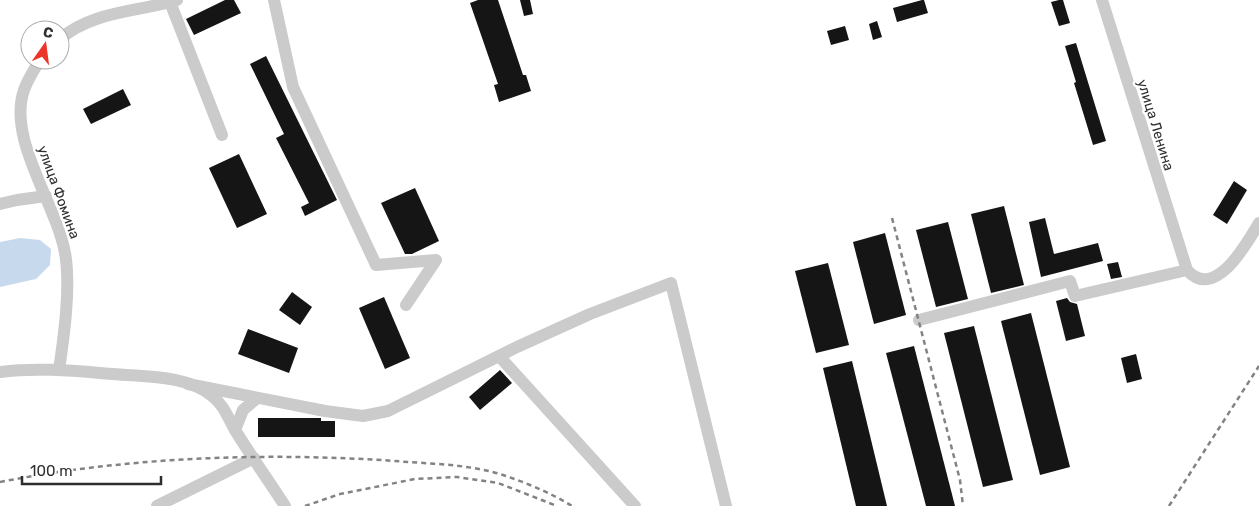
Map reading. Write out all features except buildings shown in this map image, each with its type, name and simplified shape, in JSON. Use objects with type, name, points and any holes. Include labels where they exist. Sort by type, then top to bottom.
[{"type":"street","points":[[274,0],[293,87],[376,265],[436,260],[406,305]]},
{"type":"street","name":"улица Ленина","points":[[1102,0],[1184,264]]},
{"type":"street","points":[[70,31],[115,13],[173,1],[222,135]]},
{"type":"street","name":"улица Фомина","points":[[34,70],[24,92],[20,120],[24,141],[60,229],[67,263],[64,339],[59,370]]},
{"type":"street","points":[[0,204],[46,196]]},
{"type":"street","points":[[919,320],[1070,281],[1075,296],[1184,264],[1193,277],[1202,280],[1211,279],[1228,268],[1248,242],[1259,222]]},
{"type":"street","points":[[0,372],[14,370],[59,370],[154,378],[325,411],[363,416],[388,411],[499,356],[590,314],[671,283],[726,506]]},
{"type":"street","points":[[499,356],[635,506]]},
{"type":"street","points":[[188,384],[200,388],[213,396],[225,410],[235,430],[285,506]]},
{"type":"street","points":[[235,430],[243,410],[257,398]]},
{"type":"street","points":[[157,506],[254,458]]},
{"type":"water","points":[[20,238],[40,240],[51,249],[50,265],[36,279],[0,287],[0,242]]},
{"type":"railway","points":[[892,218],[960,480],[963,506]]},
{"type":"railway","points":[[1169,506],[1259,366]]},
{"type":"railway","points":[[0,482],[97,467],[147,462],[247,457],[346,458],[450,465],[490,471],[530,485],[572,506]]},
{"type":"railway","points":[[305,506],[340,494],[415,479],[457,477],[498,483],[557,506]]}]
